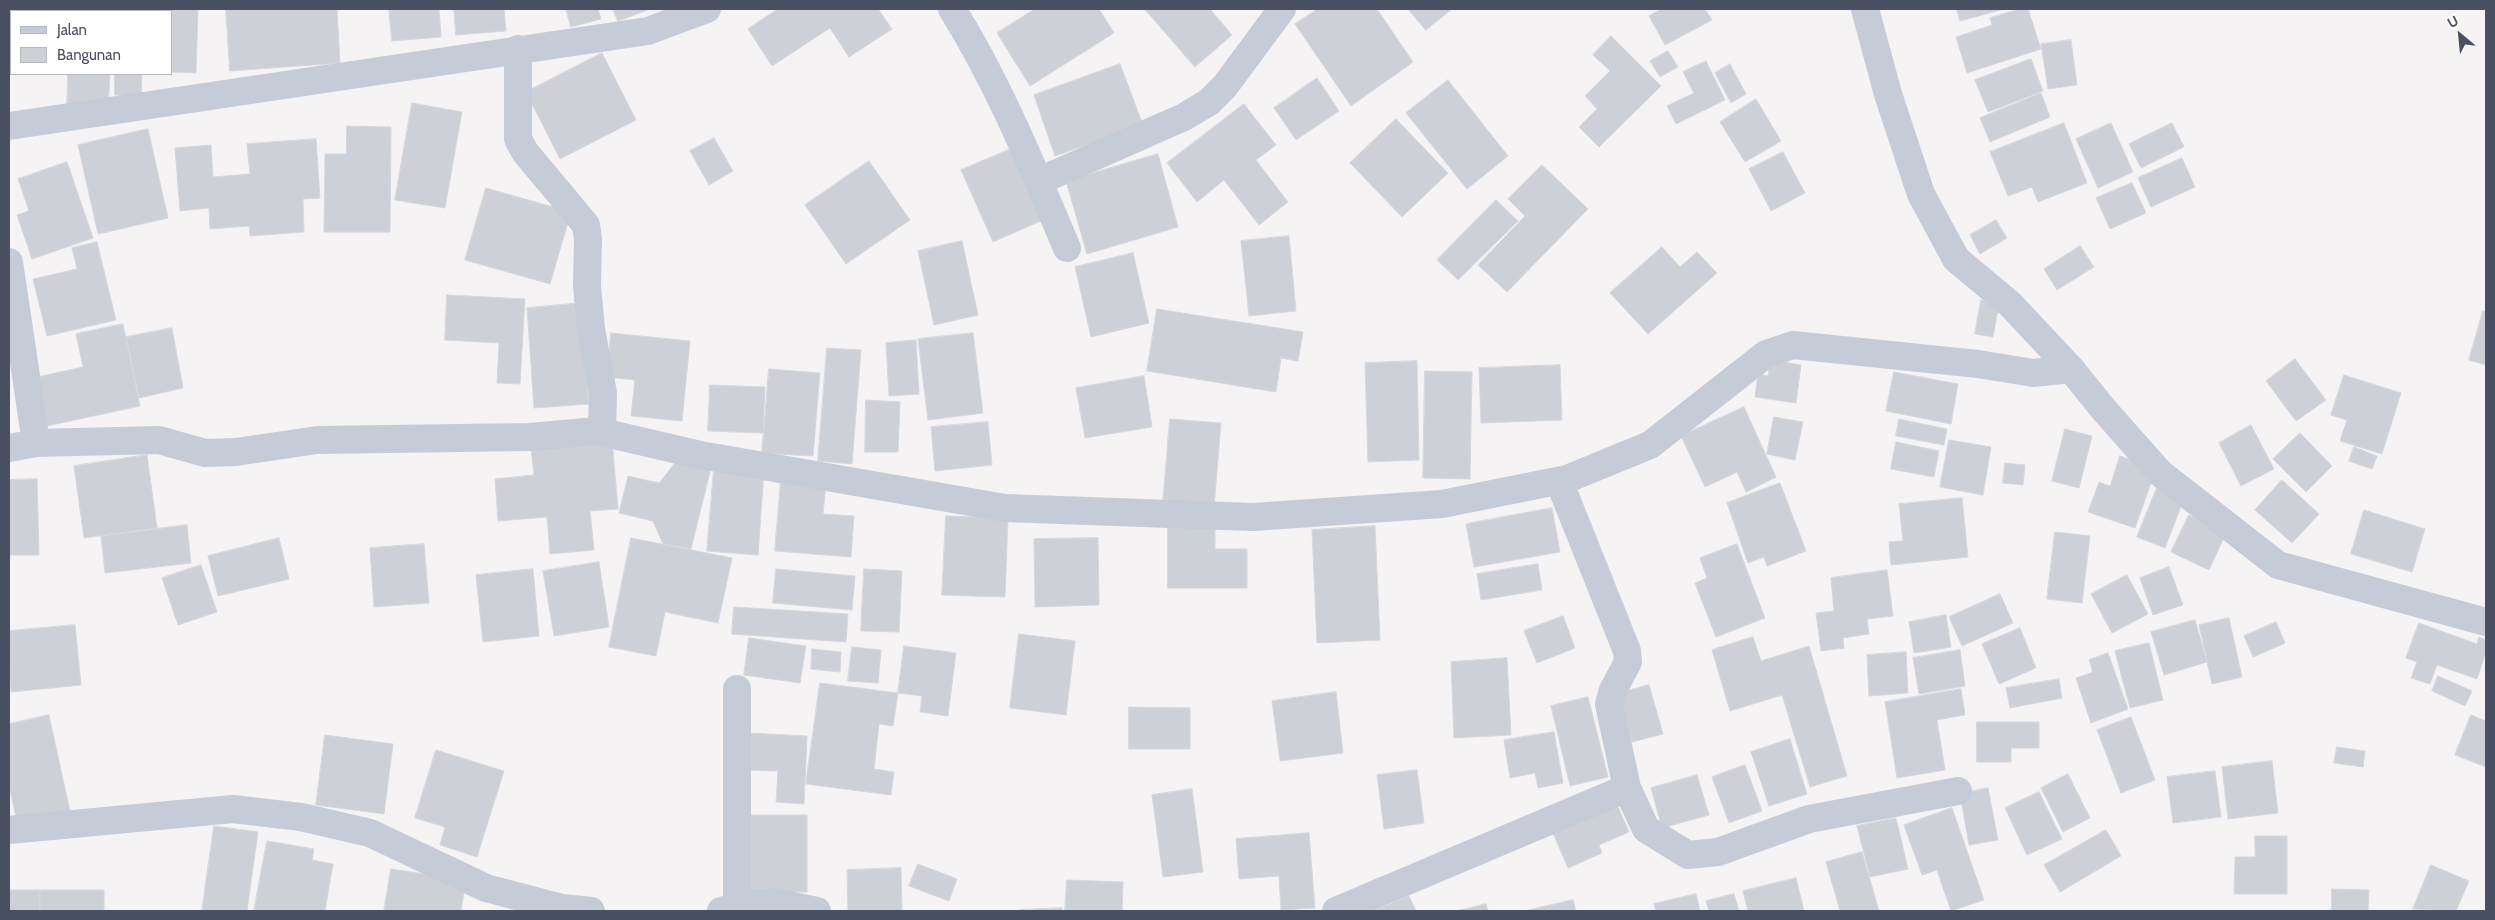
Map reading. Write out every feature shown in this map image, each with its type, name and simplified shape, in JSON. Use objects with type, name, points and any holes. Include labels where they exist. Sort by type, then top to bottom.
[{"type":"street","points":[[9,126],[648,31],[707,9]]},
{"type":"street","points":[[952,9],[978,51],[1022,140],[1067,248]]},
{"type":"street","points":[[1039,181],[1184,117],[1209,102],[1225,86],[1282,9]]},
{"type":"street","points":[[1865,9],[1888,94],[1921,194],[1956,259],[2010,304],[2072,369],[2105,411],[2160,472],[2278,565],[2486,622]]},
{"type":"street","points":[[518,50],[518,139],[525,152],[586,225],[588,239],[587,286],[591,330],[603,393],[602,432]]},
{"type":"street","points":[[9,262],[36,442]]},
{"type":"street","points":[[9,448],[36,442],[158,440],[205,453],[236,452],[317,440],[530,437],[602,432],[700,455],[1005,508],[1253,517],[1442,504],[1559,481],[1650,445],[1766,354],[1793,345],[1978,364],[2033,373],[2072,369]]},
{"type":"street","points":[[1559,481],[1628,651],[1628,662],[1612,690],[1609,704],[1627,788],[1646,829],[1678,851],[1688,855],[1701,856],[1718,852],[1809,820],[1958,791]]},
{"type":"street","points":[[737,689],[729,909],[774,902],[818,911]]},
{"type":"street","points":[[1336,911],[1627,788]]},
{"type":"street","points":[[9,830],[233,809],[301,817],[370,833],[486,888],[562,908],[590,911]]},
{"type":"building","points":[[9,9],[68,9],[10,10],[9,16]]},
{"type":"building","points":[[72,9],[114,9],[114,10]]},
{"type":"building","points":[[198,9],[196,73],[172,72],[172,10],[118,10]]},
{"type":"building","points":[[226,9],[337,9],[340,63],[230,71]]},
{"type":"building","points":[[389,9],[439,9],[441,37],[392,41]]},
{"type":"building","points":[[454,9],[504,9],[506,31],[456,35]]},
{"type":"building","points":[[566,9],[598,9],[601,19],[571,27]]},
{"type":"building","points":[[613,9],[650,9],[618,21]]},
{"type":"building","points":[[778,9],[878,9],[892,29],[849,57],[830,28],[772,66],[748,29]]},
{"type":"building","points":[[1035,9],[1099,9],[1114,33],[1030,86],[997,33]]},
{"type":"building","points":[[1145,9],[1210,9],[1232,35],[1195,67]]},
{"type":"building","points":[[1318,9],[1377,9],[1413,62],[1351,106],[1295,24]]},
{"type":"building","points":[[1408,9],[1452,9],[1426,30]]},
{"type":"building","points":[[1662,9],[1705,9],[1712,20],[1665,45],[1649,16]]},
{"type":"building","points":[[1957,9],[2004,9],[1960,21]]},
{"type":"building","points":[[2020,9],[2028,9],[2041,49],[1967,73],[1956,37],[1992,25],[1990,18]]},
{"type":"building","points":[[1611,36],[1661,86],[1599,147],[1579,127],[1597,109],[1585,96],[1610,71],[1593,55]]},
{"type":"building","points":[[2071,40],[2077,85],[2048,89],[2041,44]]},
{"type":"building","points":[[1668,51],[1678,67],[1660,77],[1650,61]]},
{"type":"building","points":[[602,53],[636,120],[560,159],[526,92]]},
{"type":"building","points":[[2031,59],[2043,91],[1988,112],[1975,80]]},
{"type":"building","points":[[1706,61],[1725,100],[1676,124],[1667,106],[1694,93],[1683,72]]},
{"type":"building","points":[[1120,64],[1143,125],[1055,156],[1034,95]]},
{"type":"building","points":[[1730,64],[1746,94],[1731,103],[1715,73]]},
{"type":"building","points":[[68,75],[110,75],[108,108],[67,106]]},
{"type":"building","points":[[115,75],[142,75],[141,96],[115,95]]},
{"type":"building","points":[[1317,78],[1339,111],[1296,140],[1274,108]]},
{"type":"building","points":[[1448,80],[1508,156],[1467,189],[1406,113]]},
{"type":"building","points":[[2041,93],[2050,117],[1990,142],[1980,118]]},
{"type":"building","points":[[1756,99],[1781,141],[1745,162],[1720,122]]},
{"type":"building","points":[[412,103],[462,112],[445,208],[395,200]]},
{"type":"building","points":[[1244,104],[1276,145],[1256,160],[1288,202],[1259,225],[1224,180],[1197,202],[1167,163]]},
{"type":"building","points":[[1396,119],[1448,173],[1402,217],[1350,163]]},
{"type":"building","points":[[2064,123],[2087,183],[2038,202],[2032,187],[2008,196],[1990,152]]},
{"type":"building","points":[[2111,123],[2133,172],[2098,188],[2076,139]]},
{"type":"building","points":[[2172,123],[2184,147],[2141,168],[2129,144]]},
{"type":"building","points":[[347,126],[391,127],[390,232],[324,232],[325,154],[346,154]]},
{"type":"building","points":[[148,129],[168,218],[98,234],[78,145]]},
{"type":"building","points":[[714,138],[733,171],[709,185],[690,151]]},
{"type":"building","points":[[316,139],[320,198],[303,199],[304,232],[250,236],[249,226],[210,229],[209,208],[180,211],[175,148],[211,145],[213,177],[250,174],[247,144]]},
{"type":"building","points":[[1013,148],[1045,219],[993,242],[961,170]]},
{"type":"building","points":[[1783,152],[1805,193],[1771,211],[1749,169]]},
{"type":"building","points":[[1158,154],[1178,227],[1087,254],[1066,181]]},
{"type":"building","points":[[2182,158],[2195,187],[2151,207],[2138,178]]},
{"type":"building","points":[[869,161],[910,220],[846,264],[805,205]]},
{"type":"building","points":[[67,162],[93,238],[32,259],[17,215],[29,211],[18,179]]},
{"type":"building","points":[[1542,165],[1588,209],[1507,292],[1478,265],[1525,216],[1508,199]]},
{"type":"building","points":[[2132,183],[2146,213],[2110,229],[2096,198]]},
{"type":"building","points":[[486,188],[571,212],[550,284],[465,260]]},
{"type":"building","points":[[1496,200],[1518,221],[1458,280],[1437,260]]},
{"type":"building","points":[[1996,220],[2007,238],[1980,254],[1970,235]]},
{"type":"building","points":[[1289,236],[1296,311],[1249,316],[1241,241]]},
{"type":"building","points":[[962,241],[978,315],[934,325],[918,251]]},
{"type":"building","points":[[97,242],[116,320],[47,336],[33,279],[77,269],[72,248]]},
{"type":"building","points":[[2080,246],[2094,267],[2057,290],[2044,269]]},
{"type":"building","points":[[1662,247],[1680,267],[1697,252],[1717,273],[1648,334],[1610,293]]},
{"type":"building","points":[[1133,253],[1149,323],[1091,337],[1075,267]]},
{"type":"building","points":[[447,295],[525,299],[520,384],[497,383],[499,343],[445,340]]},
{"type":"building","points":[[1981,300],[1999,304],[1993,337],[1975,334]]},
{"type":"building","points":[[582,303],[589,404],[534,408],[527,308]]},
{"type":"building","points":[[1157,309],[1303,332],[1298,361],[1281,358],[1276,392],[1147,371]]},
{"type":"building","points":[[2483,311],[2486,312],[2486,365],[2469,360]]},
{"type":"building","points":[[123,324],[140,406],[47,426],[37,377],[83,367],[76,334]]},
{"type":"building","points":[[172,328],[183,388],[139,398],[126,337]]},
{"type":"building","points":[[611,333],[690,341],[682,421],[631,416],[635,380],[607,377]]},
{"type":"building","points":[[973,333],[983,413],[928,420],[918,339]]},
{"type":"building","points":[[916,340],[919,394],[889,396],[886,343]]},
{"type":"building","points":[[827,348],[861,350],[852,464],[818,461]]},
{"type":"building","points":[[2295,359],[2326,400],[2296,421],[2266,381]]},
{"type":"building","points":[[1770,360],[1801,365],[1796,403],[1755,397],[1758,374],[1768,376]]},
{"type":"building","points":[[1417,361],[1419,460],[1368,462],[1365,363]]},
{"type":"building","points":[[1560,365],[1562,420],[1481,423],[1479,368]]},
{"type":"building","points":[[769,369],[820,373],[813,456],[762,453]]},
{"type":"building","points":[[1425,371],[1472,372],[1470,479],[1423,478]]},
{"type":"building","points":[[1894,372],[1958,384],[1951,424],[1886,411]]},
{"type":"building","points":[[2344,375],[2401,393],[2382,454],[2340,441],[2347,420],[2331,415]]},
{"type":"building","points":[[1144,376],[1152,427],[1085,438],[1076,388]]},
{"type":"building","points":[[710,385],[765,387],[763,433],[708,431]]},
{"type":"building","points":[[866,400],[900,402],[898,452],[865,452]]},
{"type":"building","points":[[1744,407],[1776,477],[1746,492],[1737,472],[1705,487],[1681,436]]},
{"type":"building","points":[[1774,417],[1803,422],[1795,460],[1767,454]]},
{"type":"building","points":[[1170,419],[1221,423],[1214,507],[1163,503]]},
{"type":"building","points":[[1899,419],[1947,429],[1944,445],[1896,436]]},
{"type":"building","points":[[988,422],[992,465],[935,471],[931,427]]},
{"type":"building","points":[[2251,425],[2274,469],[2241,486],[2219,443]]},
{"type":"building","points":[[2065,429],[2092,436],[2079,488],[2052,481]]},
{"type":"building","points":[[2300,433],[2332,466],[2306,492],[2273,459]]},
{"type":"building","points":[[612,440],[618,509],[590,511],[594,550],[550,554],[547,517],[498,521],[495,479],[534,475],[531,448]]},
{"type":"building","points":[[1949,440],[1991,447],[1983,495],[1940,487]]},
{"type":"building","points":[[1896,442],[1939,451],[1934,477],[1891,469]]},
{"type":"building","points":[[2354,447],[2377,456],[2372,469],[2349,461]]},
{"type":"building","points":[[147,455],[157,528],[84,538],[74,466]]},
{"type":"building","points":[[681,455],[702,459],[710,472],[691,549],[663,544],[653,521],[619,513],[628,476],[659,483]]},
{"type":"building","points":[[2120,456],[2156,469],[2135,528],[2088,512],[2099,482],[2110,486]]},
{"type":"building","points":[[2005,463],[2025,465],[2023,485],[2003,483]]},
{"type":"building","points":[[714,468],[764,471],[758,555],[707,551]]},
{"type":"building","points":[[37,479],[39,555],[9,555],[9,480]]},
{"type":"building","points":[[781,480],[826,483],[823,514],[854,516],[851,557],[775,551]]},
{"type":"building","points":[[2282,480],[2319,514],[2292,543],[2255,510]]},
{"type":"building","points":[[1780,483],[1806,551],[1767,566],[1764,557],[1748,563],[1727,503]]},
{"type":"building","points":[[2158,485],[2185,496],[2165,548],[2137,537]]},
{"type":"building","points":[[1962,498],[1968,557],[1891,565],[1889,542],[1903,541],[1899,504]]},
{"type":"building","points":[[1552,508],[1560,552],[1474,567],[1466,524]]},
{"type":"building","points":[[2364,510],[2425,529],[2412,572],[2351,554]]},
{"type":"building","points":[[2189,515],[2226,533],[2209,570],[2171,552]]},
{"type":"building","points":[[946,516],[1008,518],[1005,597],[942,595]]},
{"type":"building","points":[[1168,524],[1215,524],[1215,549],[1247,549],[1247,588],[1168,588]]},
{"type":"building","points":[[187,525],[191,563],[105,573],[101,536]]},
{"type":"building","points":[[1375,526],[1380,640],[1317,643],[1312,530]]},
{"type":"building","points":[[2055,532],[2090,536],[2082,603],[2047,599]]},
{"type":"building","points":[[279,538],[289,579],[218,596],[208,556]]},
{"type":"building","points":[[631,538],[732,558],[718,623],[665,612],[656,656],[609,647]]},
{"type":"building","points":[[1098,538],[1099,605],[1035,607],[1034,539]]},
{"type":"building","points":[[424,544],[429,603],[374,607],[370,548]]},
{"type":"building","points":[[1737,544],[1765,618],[1716,637],[1695,583],[1707,578],[1700,558]]},
{"type":"building","points":[[599,562],[609,627],[554,636],[543,571]]},
{"type":"building","points":[[1538,564],[1542,590],[1481,600],[1477,574]]},
{"type":"building","points":[[201,565],[217,612],[178,625],[162,578]]},
{"type":"building","points":[[2169,567],[2183,605],[2153,615],[2140,578]]},
{"type":"building","points":[[533,569],[539,636],[483,642],[476,575]]},
{"type":"building","points":[[776,569],[855,576],[852,610],[773,603]]},
{"type":"building","points":[[864,569],[902,571],[899,632],[861,631]]},
{"type":"building","points":[[1887,570],[1893,616],[1867,619],[1869,634],[1843,638],[1844,648],[1821,651],[1816,613],[1834,611],[1831,578]]},
{"type":"building","points":[[2127,575],[2148,614],[2112,633],[2091,594]]},
{"type":"building","points":[[2000,594],[2013,623],[1962,646],[1949,617]]},
{"type":"building","points":[[734,607],[848,614],[846,642],[732,634]]},
{"type":"building","points":[[1946,615],[1951,647],[1914,653],[1909,622]]},
{"type":"building","points":[[1563,616],[1575,648],[1537,663],[1524,631]]},
{"type":"building","points":[[2229,618],[2242,677],[2212,684],[2199,625]]},
{"type":"building","points":[[2195,620],[2207,662],[2164,675],[2151,632]]},
{"type":"building","points":[[2276,622],[2285,643],[2253,657],[2244,636]]},
{"type":"building","points":[[2419,623],[2477,644],[2479,637],[2486,640],[2486,652],[2477,679],[2437,665],[2430,684],[2411,678],[2417,662],[2406,658]]},
{"type":"building","points":[[75,625],[81,685],[11,692],[9,631]]},
{"type":"building","points":[[2020,628],[2036,668],[1999,684],[1982,644]]},
{"type":"building","points":[[1019,634],[1075,641],[1066,715],[1010,708]]},
{"type":"building","points":[[1753,637],[1761,661],[1809,646],[1847,776],[1810,787],[1782,695],[1730,711],[1712,650]]},
{"type":"building","points":[[749,638],[806,646],[800,683],[744,675]]},
{"type":"building","points":[[2149,643],[2163,700],[2130,708],[2115,651]]},
{"type":"building","points":[[904,646],[956,653],[948,716],[920,712],[922,696],[898,693]]},
{"type":"building","points":[[852,647],[881,650],[878,683],[848,681]]},
{"type":"building","points":[[812,649],[841,652],[840,672],[811,669]]},
{"type":"building","points":[[1960,650],[1965,686],[1919,694],[1913,658]]},
{"type":"building","points":[[1906,652],[1908,693],[1869,696],[1867,655]]},
{"type":"building","points":[[2108,653],[2128,709],[2091,723],[2076,678],[2093,672],[2089,660]]},
{"type":"building","points":[[1507,658],[1511,735],[1454,738],[1451,662]]},
{"type":"building","points":[[2438,676],[2472,691],[2465,706],[2432,691]]},
{"type":"building","points":[[2059,679],[2062,698],[2010,708],[2006,688]]},
{"type":"building","points":[[820,683],[898,693],[893,726],[879,724],[874,769],[894,772],[891,795],[806,784]]},
{"type":"building","points":[[1649,685],[1663,734],[1632,742],[1619,693]]},
{"type":"building","points":[[1961,689],[1965,715],[1937,720],[1945,770],[1897,778],[1885,702]]},
{"type":"building","points":[[1336,692],[1343,753],[1280,761],[1272,701]]},
{"type":"building","points":[[1588,697],[1608,777],[1570,786],[1551,706]]},
{"type":"building","points":[[1129,707],[1190,708],[1190,749],[1129,749]]},
{"type":"building","points":[[49,715],[71,816],[18,827],[9,785],[9,724]]},
{"type":"building","points":[[2471,715],[2486,721],[2486,767],[2455,755]]},
{"type":"building","points":[[2131,717],[2155,780],[2121,793],[2097,730]]},
{"type":"building","points":[[1977,722],[2039,722],[2039,748],[2011,748],[2011,762],[1977,762]]},
{"type":"building","points":[[1554,732],[1563,783],[1538,788],[1535,773],[1510,778],[1504,740]]},
{"type":"building","points":[[748,733],[807,736],[804,804],[776,802],[778,771],[746,770]]},
{"type":"building","points":[[325,735],[393,744],[384,814],[316,805]]},
{"type":"building","points":[[1790,739],[1807,794],[1769,806],[1751,752]]},
{"type":"building","points":[[2337,747],[2365,751],[2363,767],[2334,763]]},
{"type":"building","points":[[436,750],[504,771],[477,857],[440,845],[445,827],[415,818]]},
{"type":"building","points":[[2272,761],[2278,813],[2228,819],[2222,767]]},
{"type":"building","points":[[1745,765],[1762,811],[1729,823],[1712,777]]},
{"type":"building","points":[[1417,770],[1424,823],[1384,829],[1377,775]]},
{"type":"building","points":[[2215,771],[2221,817],[2173,823],[2167,777]]},
{"type":"building","points":[[2068,774],[2090,818],[2063,832],[2041,788]]},
{"type":"building","points":[[1697,775],[1709,815],[1662,828],[1651,788]]},
{"type":"building","points":[[1988,788],[1998,840],[1969,845],[1960,794]]},
{"type":"building","points":[[1192,789],[1203,872],[1163,877],[1152,795]]},
{"type":"building","points":[[2039,792],[2062,839],[2027,855],[2005,808]]},
{"type":"building","points":[[1614,798],[1629,832],[1599,845],[1602,853],[1568,868],[1550,826]]},
{"type":"building","points":[[1952,808],[1984,900],[1951,911],[1937,870],[1922,875],[1904,825]]},
{"type":"building","points":[[746,815],[807,815],[807,892],[746,892]]},
{"type":"building","points":[[1896,818],[1908,869],[1870,877],[1857,826]]},
{"type":"building","points":[[214,826],[258,832],[247,911],[202,911]]},
{"type":"building","points":[[2106,830],[2121,856],[2060,892],[2044,865]]},
{"type":"building","points":[[1309,833],[1315,908],[1281,910],[1279,876],[1239,879],[1236,839]]},
{"type":"building","points":[[2255,836],[2287,836],[2287,894],[2234,894],[2235,857],[2255,857]]},
{"type":"building","points":[[267,841],[314,849],[312,860],[333,864],[325,911],[254,911]]},
{"type":"building","points":[[1862,852],[1879,911],[1840,911],[1826,862]]},
{"type":"building","points":[[918,864],[957,879],[949,901],[909,886]]},
{"type":"building","points":[[2431,865],[2469,881],[2456,911],[2413,909]]},
{"type":"building","points":[[901,868],[902,911],[848,911],[847,870]]},
{"type":"building","points":[[391,869],[466,880],[461,910],[471,911],[384,911]]},
{"type":"building","points":[[1796,878],[1804,911],[1748,911],[1743,891]]},
{"type":"building","points":[[1067,880],[1123,882],[1122,911],[1065,911]]},
{"type":"building","points":[[2332,889],[2369,890],[2368,911],[2332,911]]},
{"type":"building","points":[[9,890],[40,890],[40,911],[9,911]]},
{"type":"building","points":[[40,890],[104,890],[104,911],[40,911]]},
{"type":"building","points":[[1696,894],[1700,911],[1656,911],[1654,904]]},
{"type":"building","points":[[1734,894],[1739,911],[1709,911],[1706,901]]},
{"type":"building","points":[[1409,896],[1416,911],[1373,911]]},
{"type":"building","points":[[1573,900],[1576,911],[1524,911]]},
{"type":"building","points":[[1486,904],[1488,911],[1457,911]]},
{"type":"building","points":[[1062,908],[1062,911],[1020,911],[1020,910]]}]
